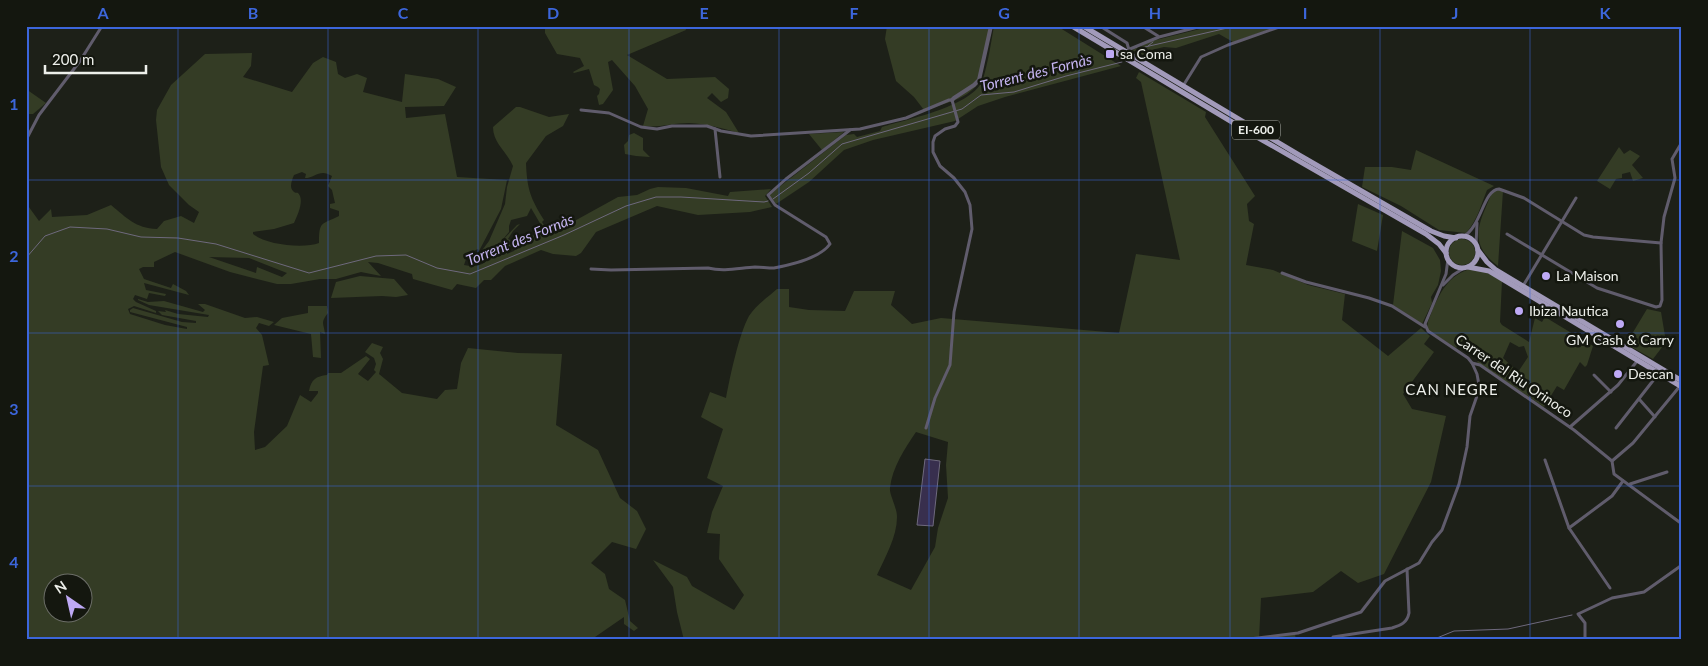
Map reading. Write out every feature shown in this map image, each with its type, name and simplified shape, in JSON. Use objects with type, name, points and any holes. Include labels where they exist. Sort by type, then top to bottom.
[{"type":"main road","name":"EI-600","points":[[1072,26],[1280,151],[1426,234],[1439,244],[1456,267],[1489,272],[1659,373],[1680,382]]},
{"type":"main road","name":"EI-600","points":[[1083,26],[1129,51],[1183,86],[1431,231],[1444,236],[1463,237]]},
{"type":"main road","points":[[1463,237],[1470,239],[1492,267],[1680,382]]},
{"type":"main road","points":[[1447,256],[1449,244],[1456,238]]},
{"type":"main road","points":[[1466,267],[1476,260],[1477,248]]},
{"type":"street","points":[[26,140],[39,115],[80,61],[102,26]]},
{"type":"street","points":[[926,428],[935,398],[950,365],[954,312],[972,229],[972,215],[968,198],[959,183],[940,166],[932,146],[935,136],[945,129],[956,126],[959,121],[952,103],[954,98],[979,80],[992,26]]},
{"type":"street","points":[[1100,26],[1127,43],[1129,51],[1159,37],[1199,26]]},
{"type":"street","points":[[1142,26],[1159,37]]},
{"type":"street","points":[[1183,86],[1201,58],[1228,45],[1282,26]]},
{"type":"street","points":[[581,110],[609,113],[641,127],[657,129],[694,125],[707,126],[751,136],[860,129],[906,118],[952,103]]},
{"type":"street","points":[[715,129],[720,177]]},
{"type":"street","points":[[592,268],[611,270],[708,268],[718,270],[758,267],[774,268],[816,256],[828,248],[830,244],[826,237],[774,205],[768,196],[786,179],[850,130]]},
{"type":"street","points":[[1507,234],[1597,288],[1656,307],[1660,306],[1662,300],[1664,217],[1675,178],[1672,159],[1682,142]]},
{"type":"street","points":[[1463,237],[1478,220],[1490,193],[1495,189],[1499,189],[1524,198],[1584,235],[1662,243]]},
{"type":"street","points":[[1523,286],[1576,198]]},
{"type":"street","points":[[1477,248],[1478,220]]},
{"type":"street","points":[[1426,328],[1425,324],[1446,274],[1447,256]]},
{"type":"street","points":[[1440,289],[1453,275],[1466,267]]},
{"type":"street","name":"Carrer del Riu Orinoco","points":[[1282,273],[1306,282],[1369,298],[1392,306],[1426,328],[1468,358],[1472,363],[1480,365],[1570,427],[1612,461]]},
{"type":"street","points":[[1570,427],[1610,392],[1638,360]]},
{"type":"street","points":[[1241,640],[1298,633],[1361,612],[1385,581],[1419,563],[1442,530],[1460,484],[1467,447],[1470,416],[1479,385],[1472,363]]},
{"type":"street","points":[[1616,428],[1659,373]]},
{"type":"street","points":[[1594,375],[1610,392]]},
{"type":"street","points":[[1680,382],[1655,417],[1633,443],[1612,461],[1614,474],[1682,524]]},
{"type":"street","points":[[1639,398],[1655,417]]},
{"type":"street","points":[[1545,460],[1569,528],[1610,588]]},
{"type":"street","points":[[1629,485],[1667,472]]},
{"type":"street","points":[[1569,528],[1612,496],[1623,480]]},
{"type":"street","points":[[1585,640],[1584,623],[1578,614],[1612,598],[1644,592],[1682,565]]},
{"type":"street","points":[[1333,637],[1392,628],[1400,626],[1407,620],[1409,613],[1407,569]]},
{"type":"green space","points":[[545,26],[685,26],[686,30],[627,55],[667,79],[715,77],[729,89],[728,98],[721,102],[712,93],[707,98],[726,112],[739,133],[714,126],[689,123],[643,126],[648,109],[635,86],[612,60],[608,62],[613,90],[603,104],[599,105],[597,96],[600,89],[594,85],[589,69],[574,73],[584,66],[580,58],[557,54],[545,33]]},
{"type":"green space","points":[[887,26],[990,26],[980,80],[970,92],[963,96],[924,110],[914,97],[896,81],[885,39]]},
{"type":"green space","points":[[994,26],[1057,26],[1121,66],[1005,97],[978,106],[955,121],[873,140],[844,150],[809,182],[776,204],[769,195],[846,135],[854,134],[857,137],[880,131],[882,127],[939,110],[967,97],[983,79]]},
{"type":"green space","points":[[1212,26],[1278,26],[1233,42],[1219,34],[1176,48],[1164,47],[1151,50],[1143,55],[1132,50],[1152,41]]},
{"type":"green space","points":[[252,53],[251,66],[243,77],[292,92],[313,63],[323,57],[336,62],[338,74],[345,78],[357,74],[367,78],[363,92],[402,102],[405,74],[438,79],[456,87],[444,106],[405,107],[406,118],[445,114],[457,177],[507,180],[501,209],[479,251],[478,249],[465,255],[464,265],[480,265],[492,257],[499,248],[480,253],[489,241],[505,204],[507,187],[513,166],[495,138],[493,127],[516,107],[549,117],[569,114],[563,126],[546,136],[526,163],[530,193],[544,220],[542,222],[546,228],[569,224],[618,197],[637,195],[658,187],[686,188],[728,196],[730,192],[771,189],[765,196],[772,207],[750,212],[698,215],[657,206],[596,232],[581,253],[576,256],[553,254],[541,250],[505,266],[491,280],[484,280],[476,288],[457,284],[452,290],[413,279],[412,274],[378,263],[368,262],[381,276],[361,272],[336,279],[320,279],[291,284],[277,284],[230,272],[175,252],[154,262],[154,267],[139,269],[144,279],[171,288],[173,284],[186,291],[189,295],[144,283],[146,290],[166,294],[165,296],[149,293],[147,299],[135,295],[133,299],[136,302],[156,311],[156,313],[134,306],[128,309],[130,314],[165,325],[187,329],[187,327],[130,312],[130,310],[133,308],[182,322],[196,323],[196,321],[162,315],[158,311],[166,312],[165,310],[178,314],[208,317],[209,315],[149,305],[138,299],[148,302],[164,301],[203,312],[205,310],[198,304],[205,304],[245,318],[257,317],[274,322],[269,326],[259,323],[256,328],[262,335],[269,365],[263,366],[254,432],[255,450],[265,447],[287,426],[300,395],[311,402],[318,391],[309,391],[311,384],[320,376],[327,375],[328,373],[341,373],[366,356],[370,359],[358,374],[368,381],[376,372],[374,370],[376,364],[374,358],[365,352],[372,343],[383,347],[380,353],[383,359],[379,374],[402,393],[437,399],[445,390],[457,389],[461,363],[468,348],[518,353],[562,354],[556,425],[598,450],[620,498],[637,511],[646,529],[636,549],[612,542],[591,563],[605,574],[609,589],[625,600],[630,621],[638,628],[634,631],[624,624],[624,617],[595,637],[595,640],[26,640],[26,203],[39,221],[51,209],[52,217],[87,215],[111,205],[132,222],[143,227],[157,229],[164,221],[181,216],[194,223],[199,212],[169,185],[161,167],[156,120],[157,110],[171,85],[205,54]],"holes":[[[302,172],[306,174],[305,178],[321,173],[332,176],[328,186],[332,190],[335,203],[330,204],[330,208],[339,211],[339,216],[323,224],[320,230],[319,243],[304,246],[285,245],[267,241],[253,234],[253,232],[274,229],[294,223],[301,199],[299,194],[295,193],[291,188],[291,183],[294,175]],[[531,208],[544,230],[522,241],[514,251],[507,254],[507,251],[514,242],[508,239],[520,224],[499,244],[509,232],[511,220],[527,216]],[[209,257],[249,258],[287,273],[282,277],[257,267],[256,273]]]},
{"type":"green space","points":[[1139,72],[1206,112],[1205,117],[1255,196],[1247,204],[1249,221],[1254,224],[1246,265],[1273,270],[1308,285],[1345,294],[1342,320],[1388,356],[1421,328],[1430,336],[1424,344],[1434,352],[1403,394],[1412,409],[1446,416],[1431,482],[1384,574],[1358,583],[1341,571],[1313,592],[1261,598],[1259,639],[1295,634],[1296,640],[684,640],[673,587],[653,560],[687,577],[692,586],[734,610],[744,595],[719,559],[720,534],[707,533],[712,512],[723,486],[707,478],[723,429],[701,417],[710,392],[726,398],[738,344],[745,324],[752,312],[777,289],[789,289],[789,307],[809,310],[845,311],[854,291],[895,291],[891,305],[912,324],[941,318],[1119,333],[1136,254],[1180,260],[1141,82],[1136,78]],"holes":[[[916,432],[948,442],[946,465],[948,498],[938,528],[935,547],[911,590],[877,575],[895,532],[897,513],[890,491],[891,481],[900,458]]]},
{"type":"green space","points":[[26,89],[46,103],[33,114],[26,114]]},
{"type":"green space","points":[[844,132],[822,150],[809,134]]},
{"type":"green space","points":[[634,133],[643,138],[643,150],[650,157],[625,154],[624,145],[628,141],[629,135]]},
{"type":"green space","points":[[1619,147],[1624,154],[1630,150],[1640,156],[1632,165],[1643,178],[1633,181],[1630,172],[1622,174],[1622,178],[1616,179],[1610,189],[1597,181]]},
{"type":"green space","points":[[1416,150],[1494,186],[1487,190],[1476,218],[1466,233],[1439,230],[1401,206],[1362,187],[1365,167],[1392,167],[1411,170]]},
{"type":"green space","points":[[1499,190],[1503,191],[1498,266],[1482,249],[1478,232],[1492,193]]},
{"type":"green space","points":[[1358,204],[1383,215],[1377,251],[1352,241]]},
{"type":"green space","points":[[1402,231],[1433,248],[1440,260],[1441,271],[1438,285],[1431,297],[1432,303],[1422,324],[1393,305]]},
{"type":"green space","points":[[1462,239],[1471,243],[1475,252],[1471,261],[1462,265],[1453,261],[1449,252],[1453,243]]},
{"type":"green space","points":[[1471,269],[1486,272],[1502,281],[1500,322],[1529,342],[1535,318],[1542,322],[1545,317],[1593,346],[1587,365],[1585,367],[1580,362],[1564,390],[1557,386],[1544,407],[1477,362],[1483,355],[1464,339],[1456,348],[1428,330],[1428,320],[1442,291],[1451,280]],"holes":[[[1510,342],[1519,347],[1524,346],[1528,357],[1518,372],[1503,358]]]},
{"type":"green space","points":[[360,276],[394,279],[408,295],[396,297],[331,298],[336,282]]},
{"type":"green space","points":[[308,306],[327,306],[328,313],[323,323],[325,334],[320,332],[321,358],[313,357],[311,334],[274,325],[282,318],[308,313]]},
{"type":"green space","points":[[1647,309],[1661,312],[1666,342],[1653,359],[1626,344]]},
{"type":"shaded area","points":[[925,459],[940,461],[933,526],[917,525]]},
{"type":"waterway","name":"Torrent des Fornàs","points":[[1145,47],[1236,26]]},
{"type":"waterway","name":"Torrent des Fornàs","points":[[1148,46],[1153,42]]},
{"type":"waterway","name":"Torrent des Fornàs","points":[[1136,53],[1144,48]]},
{"type":"waterway","name":"Torrent des Fornàs","points":[[773,199],[809,173],[842,144],[962,109],[981,95],[1014,92],[1122,62]]},
{"type":"waterway","name":"Torrent des Fornàs","points":[[26,258],[45,236],[70,227],[107,229],[141,237],[178,238],[216,244],[309,273],[376,256],[406,255],[437,268],[470,274],[564,235],[626,206],[656,197],[768,201]]},
{"type":"waterway","points":[[1432,640],[1454,631],[1508,629],[1572,615]]},
{"type":"place","name":"sa Coma","points":[[1110,54]]},
{"type":"place","name":"La Maison","points":[[1546,276]]},
{"type":"place","name":"Ibiza Nautica","points":[[1519,311]]},
{"type":"place","name":"GM Cash & Carry","points":[[1620,324]]},
{"type":"place","name":"Descan","points":[[1618,374]]},
{"type":"district","name":"CAN NEGRE","points":[[1452,390]]}]
